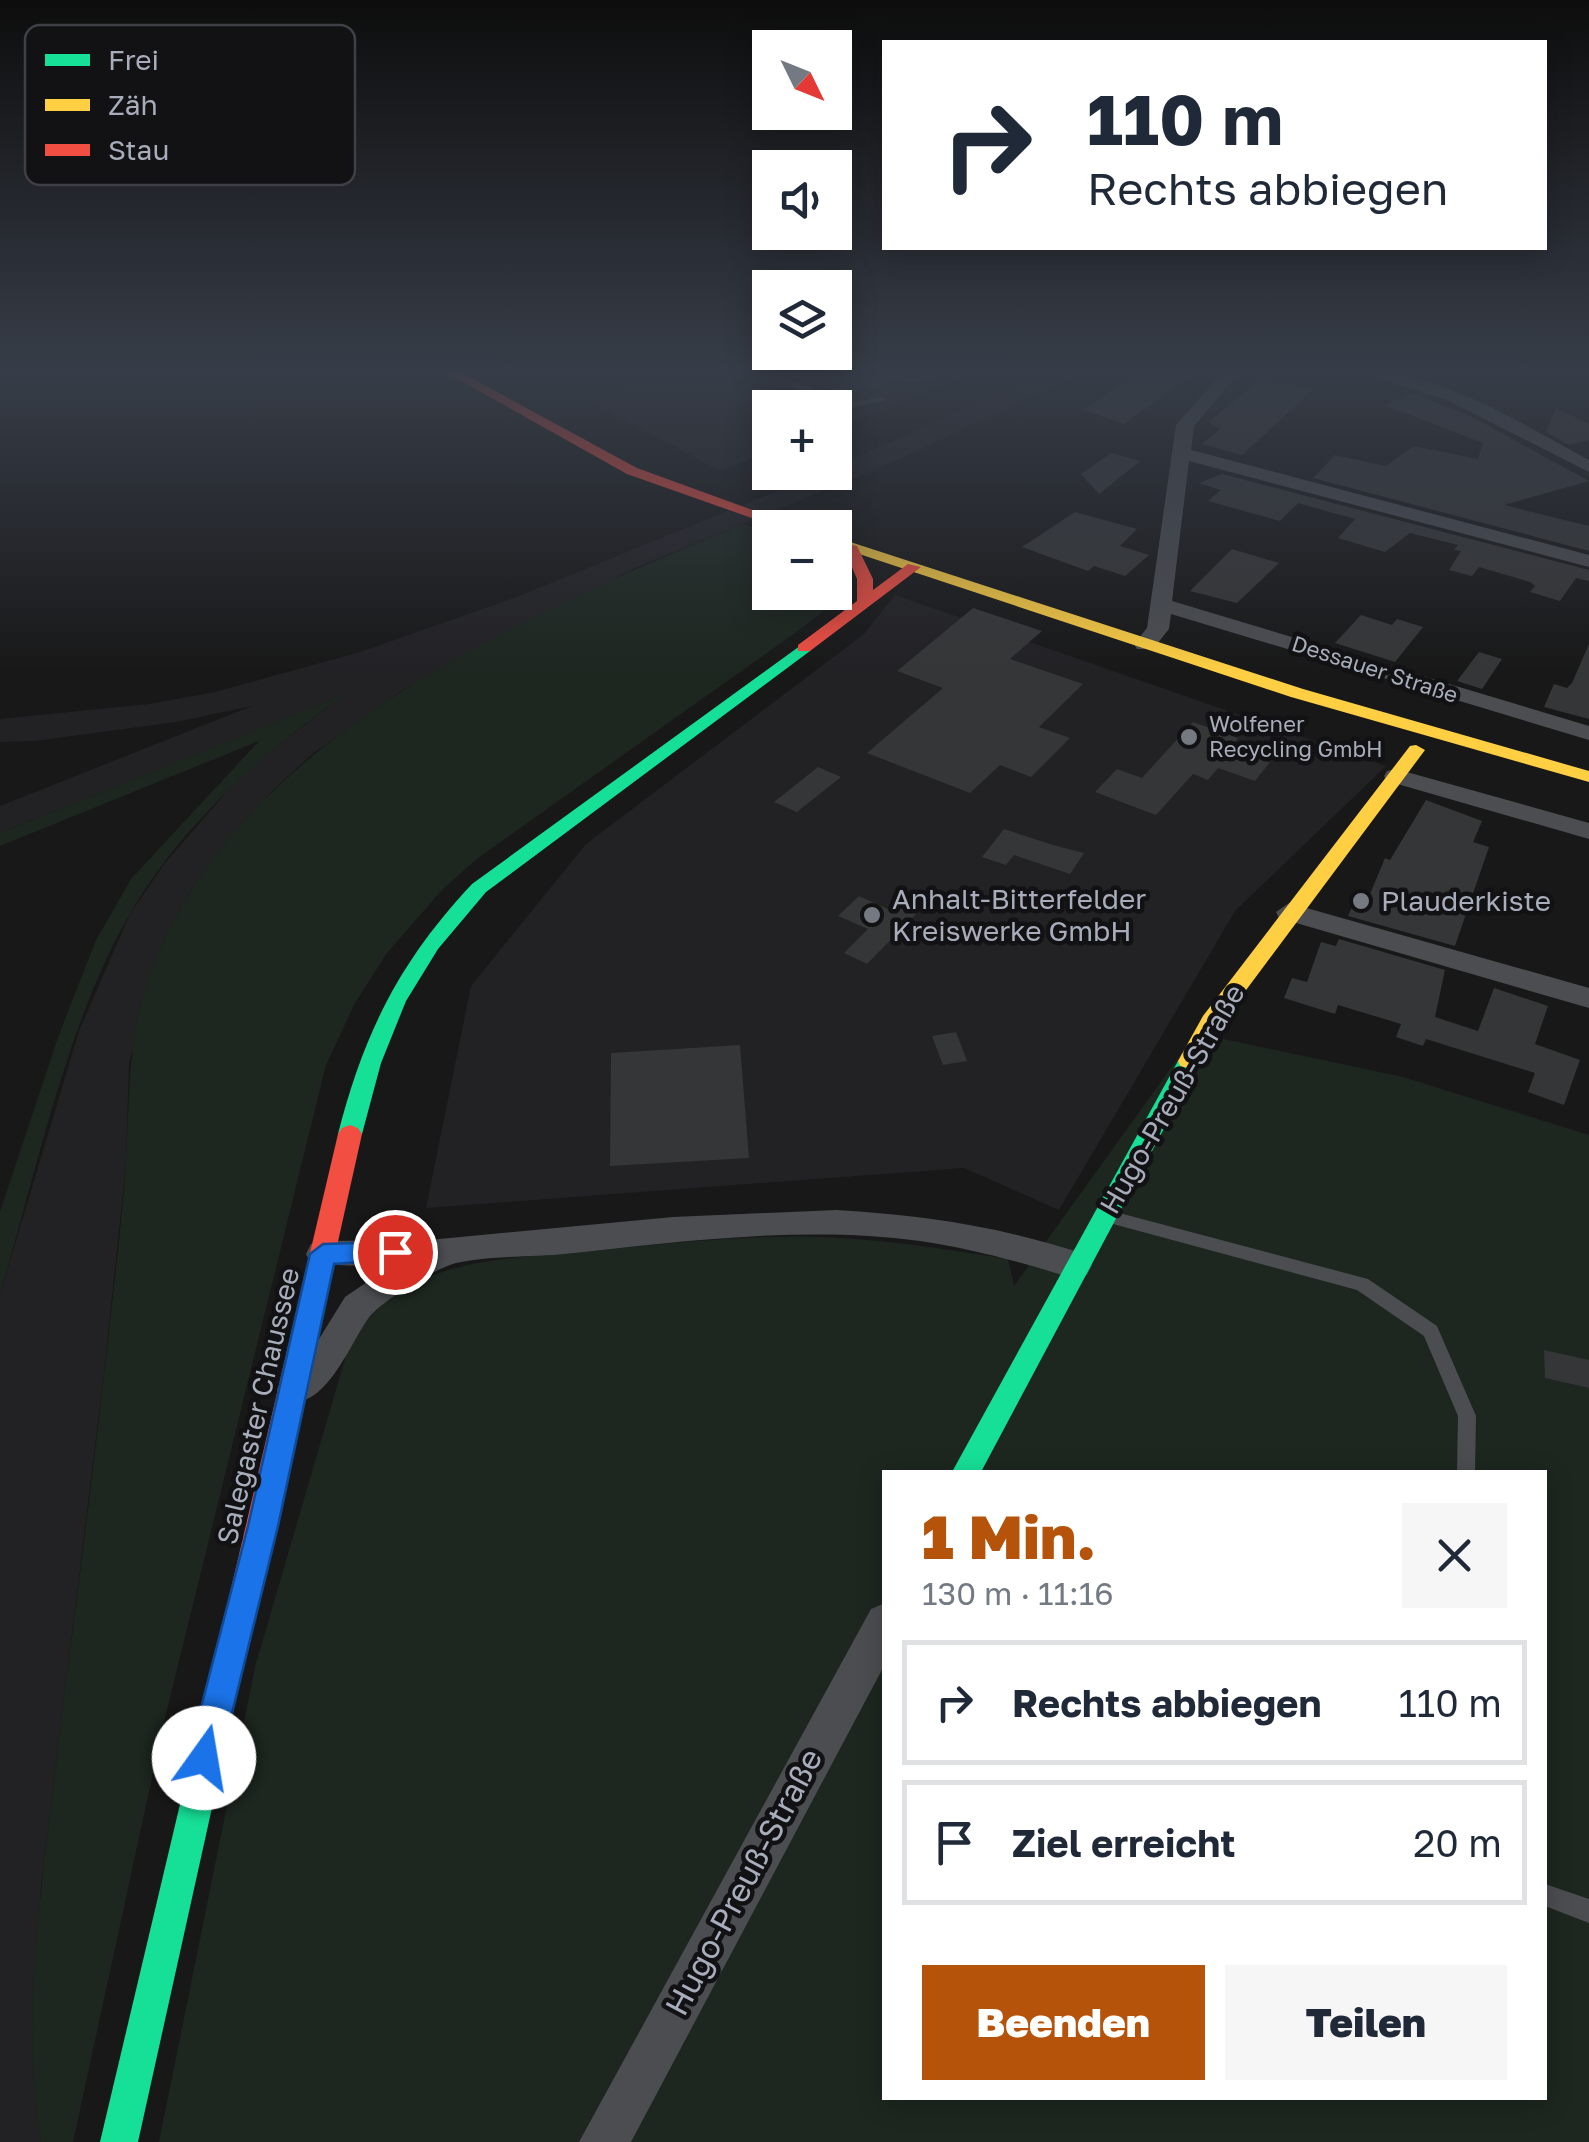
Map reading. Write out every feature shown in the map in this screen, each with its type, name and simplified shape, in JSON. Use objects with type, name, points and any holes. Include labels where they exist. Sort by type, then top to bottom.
[{"type":"main road","points":[[641,473],[752,514]]},
{"type":"main road","points":[[852,546],[1145,644],[1589,778]]},
{"type":"main road","points":[[852,559],[865,579],[865,601]]},
{"type":"main road","name":"Salegaster Chaussee","points":[[119,2142],[204,1758],[377,1032],[411,966],[438,930],[526,850],[913,567]]},
{"type":"main road","name":"Hugo-Preuß-Straße","points":[[967,1470],[1074,1265],[1210,1022],[1289,912],[1416,750]]},
{"type":"street","points":[[1145,644],[1158,628],[1179,473]]},
{"type":"street","points":[[1256,473],[1589,561]]},
{"type":"street","name":"Dessauer Straße","points":[[1162,605],[1589,733]]},
{"type":"street","points":[[1396,776],[1589,832]]},
{"type":"street","points":[[1289,912],[1589,998]]},
{"type":"street","points":[[323,1254],[449,1251],[719,1224],[832,1223],[972,1235],[1025,1246],[1074,1265]]},
{"type":"street","points":[[294,1390],[332,1350],[357,1307],[376,1290],[449,1251]]},
{"type":"street","name":"Hugo-Preuß-Straße","points":[[604,2142],[882,1629]]},
{"type":"lane","points":[[1104,1215],[1362,1284],[1432,1331],[1467,1416],[1466,1470]]},
{"type":"lane","points":[[1547,1896],[1589,1911]]},
{"type":"shaded area","points":[[779,490],[825,490],[776,510],[752,510],[752,520],[635,568],[403,690],[311,755],[270,793],[192,889],[162,945],[129,1063],[126,1163],[104,1373],[41,1887],[34,1999],[41,2142],[0,2142],[0,1294],[79,1031],[130,914],[165,863],[244,772],[342,696],[0,833],[0,806],[252,706],[176,722],[35,741],[0,742],[0,719],[149,704],[215,692],[360,652],[514,598]]},
{"type":"shaded area","points":[[743,524],[752,527],[752,610],[823,610],[478,858],[442,890],[387,953],[355,1003],[326,1065],[165,1718],[73,2142],[41,2142],[33,2051],[39,1910],[116,1268],[133,1046],[144,992],[161,947],[191,891],[239,827],[297,769],[365,716],[438,669],[515,627]]},
{"type":"shaded area","points":[[895,595],[1386,766],[1235,911],[1059,1210],[964,1168],[426,1208],[471,986],[586,844],[864,634]]},
{"type":"shaded area","points":[[347,693],[226,792],[174,850],[130,914],[88,1002],[71,1050],[0,1294],[0,1212],[58,1037],[96,940],[131,879],[259,741],[0,846],[0,833]]},
{"type":"shaded area","points":[[1196,1033],[1403,1077],[1589,1135],[1589,2142],[159,2142],[255,1667],[347,1352],[375,1312],[415,1283],[474,1264],[699,1241],[820,1237],[1008,1259],[1014,1286]]},
{"type":"building","points":[[1082,473],[1125,473],[1099,494]]},
{"type":"building","points":[[1318,473],[1574,473],[1589,481],[1504,505],[1589,526],[1589,551],[1313,478]]},
{"type":"building","points":[[1222,474],[1589,570],[1589,581],[1576,578],[1560,601],[1530,592],[1535,586],[1530,582],[1479,567],[1472,576],[1449,570],[1461,551],[1454,550],[1458,545],[1410,533],[1385,552],[1338,538],[1355,519],[1298,503],[1280,521],[1208,501],[1221,490],[1199,483]]},
{"type":"building","points":[[1075,512],[1137,529],[1120,546],[1149,555],[1125,576],[1094,566],[1088,571],[1022,547]]},
{"type":"building","points":[[1232,549],[1279,563],[1237,603],[1190,591]]},
{"type":"building","points":[[973,608],[1042,631],[1010,659],[1083,684],[1039,727],[1070,738],[1031,777],[1000,765],[970,793],[867,753],[943,688],[897,671]]},
{"type":"building","points":[[1361,615],[1392,625],[1397,619],[1423,627],[1395,662],[1335,643]]},
{"type":"building","points":[[1589,644],[1589,719],[1544,707],[1554,684],[1567,688],[1572,683]]},
{"type":"building","points":[[1479,652],[1502,659],[1482,689],[1457,681]]},
{"type":"building","points":[[1193,722],[1238,738],[1234,743],[1260,752],[1256,757],[1270,762],[1255,781],[1218,768],[1208,780],[1193,774],[1156,815],[1095,792],[1117,769],[1142,778]]},
{"type":"building","points":[[818,767],[841,777],[797,812],[774,802]]},
{"type":"building","points":[[1426,800],[1482,821],[1473,842],[1489,847],[1455,946],[1348,916],[1357,896],[1368,899],[1385,858],[1390,860]]},
{"type":"building","points":[[1004,829],[1084,853],[1070,874],[1014,855],[1006,865],[982,857]]},
{"type":"building","points":[[906,891],[929,901],[867,964],[844,953],[868,929],[838,916],[859,896],[888,909]]},
{"type":"building","points":[[1339,939],[1445,970],[1435,1017],[1478,1031],[1494,988],[1548,1006],[1535,1044],[1580,1060],[1564,1105],[1528,1092],[1535,1073],[1426,1039],[1423,1046],[1396,1037],[1401,1024],[1338,1005],[1335,1014],[1284,998],[1292,978],[1307,982],[1321,942],[1336,946]]},
{"type":"building","points":[[956,1032],[967,1061],[943,1065],[932,1036]]},
{"type":"building","points":[[740,1045],[749,1158],[610,1166],[611,1053]]},
{"type":"building","points":[[1544,1350],[1589,1360],[1589,1388],[1545,1378]]},
{"type":"traffic: fast","points":[[350,1134],[369,1063],[395,1001],[430,944],[479,888],[804,648]]},
{"type":"traffic: fast","points":[[967,1470],[1189,1061]]},
{"type":"traffic: fast","points":[[119,2142],[237,1627]]},
{"type":"traffic: slow","points":[[852,547],[1297,693],[1589,777]]},
{"type":"traffic: slow","points":[[1189,1061],[1211,1021],[1416,750]]},
{"type":"traffic: jam","points":[[638,473],[752,513]]},
{"type":"traffic: jam","points":[[852,550],[865,579],[865,601]]},
{"type":"traffic: jam","points":[[804,648],[913,567]]},
{"type":"traffic: jam","points":[[237,1627],[350,1134]]},
{"type":"place","name":"Wolfener Recycling GmbH","points":[[1189,737]]},
{"type":"place","name":"Plauderkiste","points":[[1361,901]]},
{"type":"place","name":"Anhalt-Bitterfelder Kreiswerke GmbH","points":[[872,915]]},
{"type":"route","points":[[204,1758],[230,1642],[263,1526],[323,1254],[395,1252]]}]
